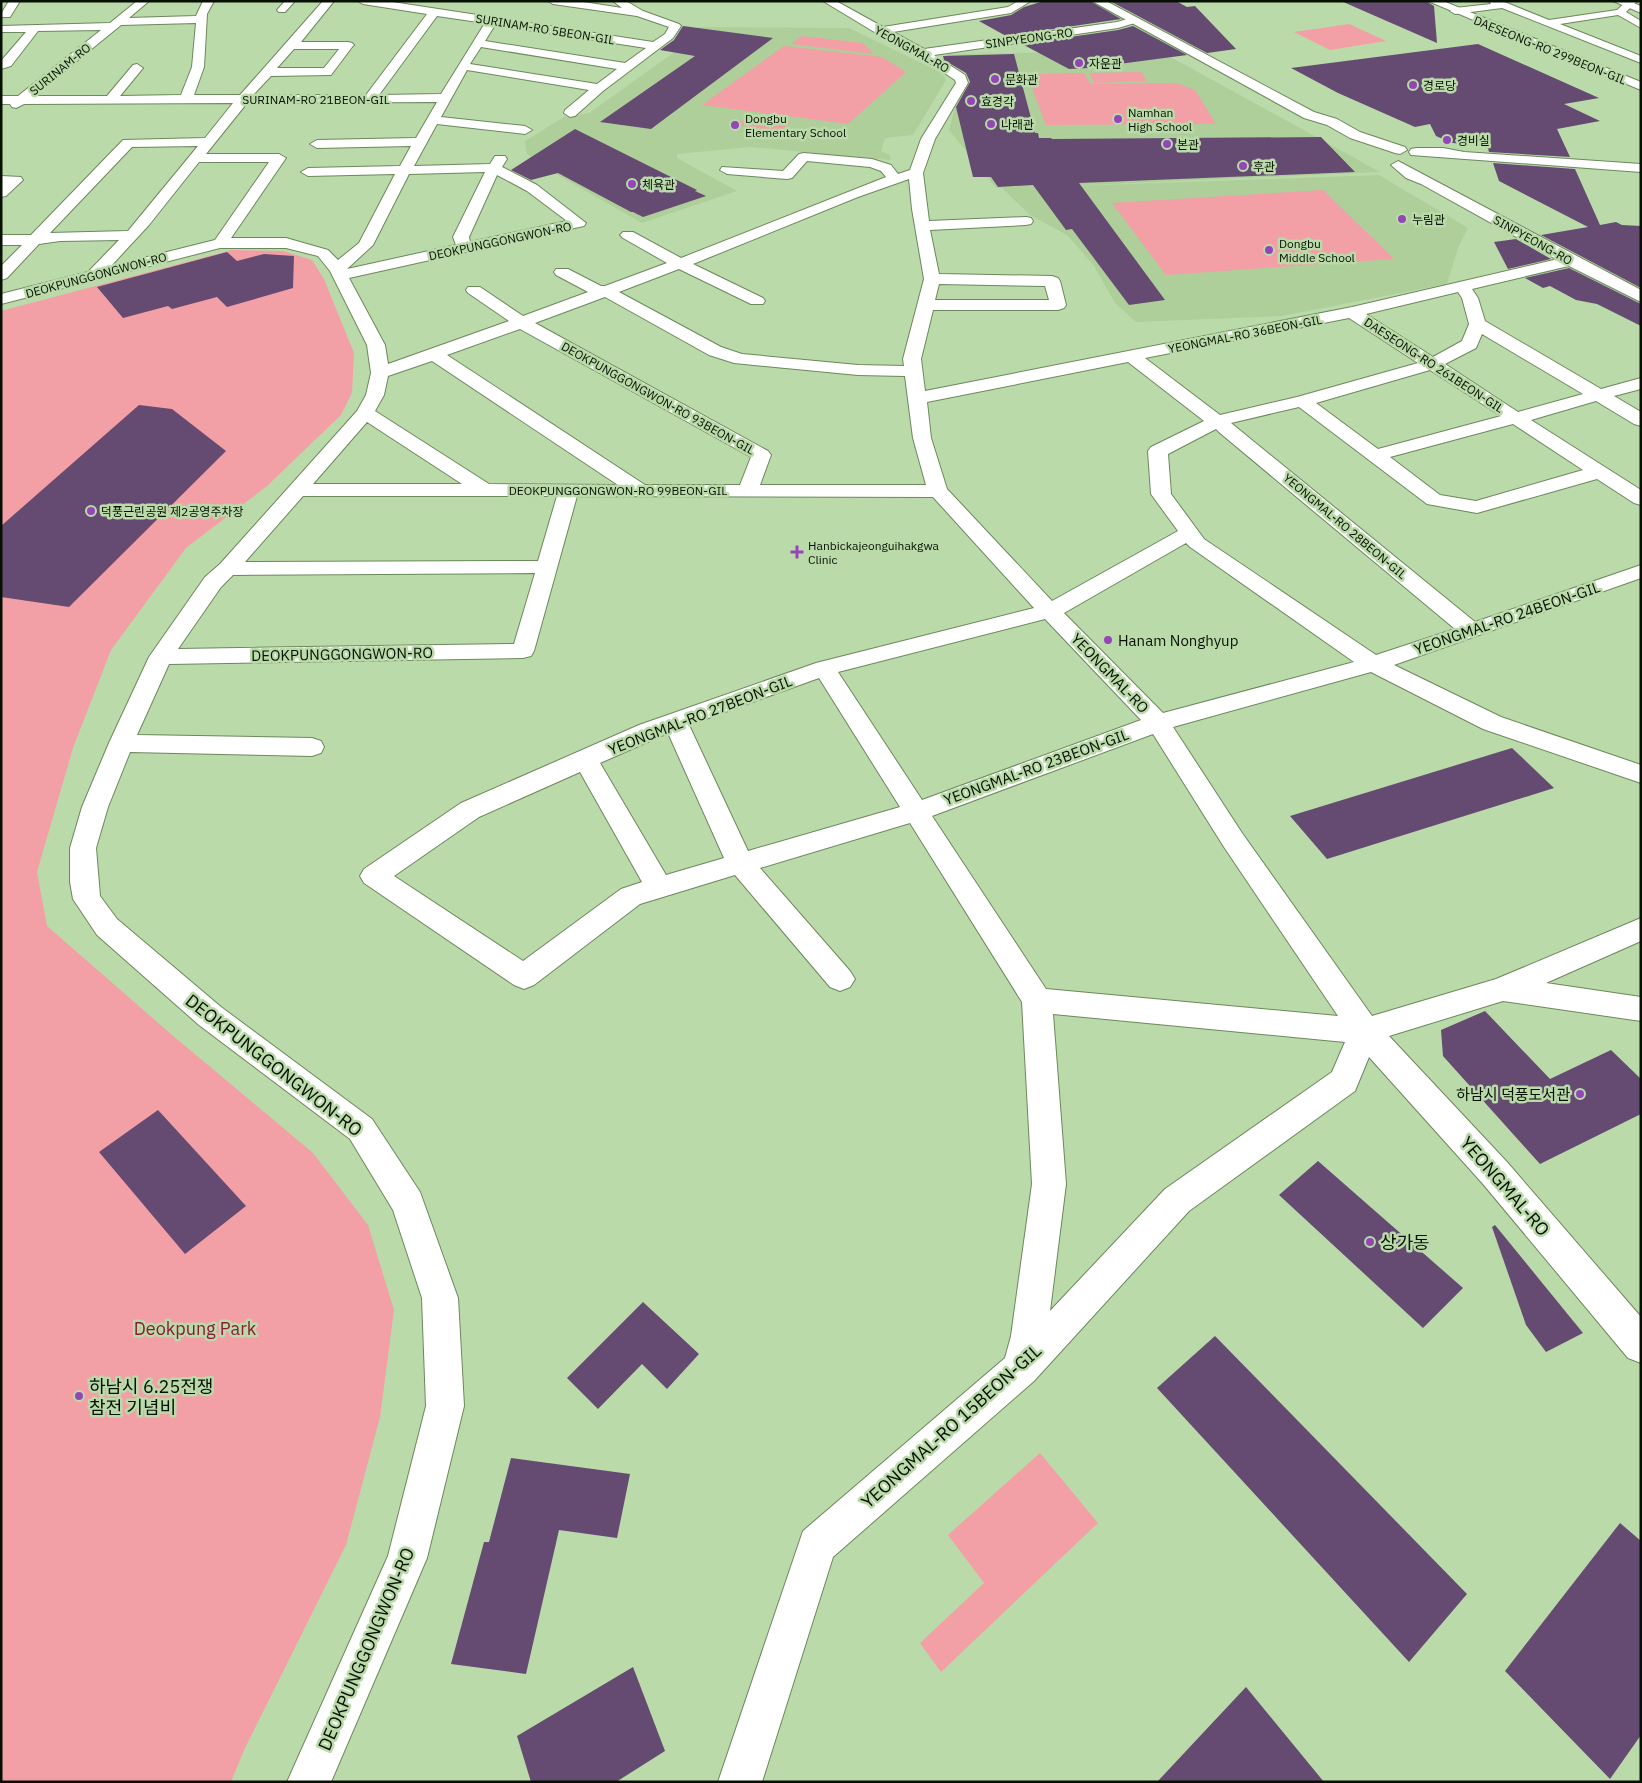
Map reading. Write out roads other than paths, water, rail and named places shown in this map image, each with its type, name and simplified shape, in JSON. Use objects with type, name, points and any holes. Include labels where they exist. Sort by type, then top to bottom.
[{"type":"street","points":[[6,15],[15,1]]},
{"type":"street","name":"SURINAM-RO","points":[[21,100],[144,1]]},
{"type":"street","points":[[186,99],[198,67],[202,14],[209,1]]},
{"type":"street","points":[[94,275],[131,235],[243,99],[292,46],[329,1]]},
{"type":"street","name":"SURINAM-RO 5BEON-GIL","points":[[362,1],[656,46]]},
{"type":"street","points":[[553,1],[639,13]]},
{"type":"street","points":[[570,112],[669,36],[675,26],[639,13],[618,1]]},
{"type":"street","name":"YEONGMAL-RO","points":[[828,1],[880,31],[924,53],[961,78],[962,83],[905,176],[922,226],[932,279],[912,359],[922,438],[938,491],[1158,723],[1233,840],[1365,1031],[1496,1173],[1641,1345]]},
{"type":"street","points":[[880,31],[1011,10],[1026,1]]},
{"type":"street","points":[[1097,1],[1309,115],[1332,122],[1356,135],[1400,150],[1641,168]]},
{"type":"street","name":"DAESEONG-RO 299BEON-GIL","points":[[1433,1],[1641,86]]},
{"type":"street","points":[[1619,7],[1631,3],[1641,10]]},
{"type":"street","points":[[370,98],[434,12]]},
{"type":"street","points":[[1,28],[35,28],[202,19]]},
{"type":"street","points":[[338,272],[365,245],[463,66],[492,20]]},
{"type":"street","name":"SINPYEONG-RO","points":[[924,53],[1108,26],[1134,20]]},
{"type":"street","points":[[161,36],[167,21]]},
{"type":"street","points":[[1,65],[7,64],[35,28]]},
{"type":"street","points":[[477,43],[627,67]]},
{"type":"street","points":[[268,72],[327,72],[348,45],[292,46]]},
{"type":"street","points":[[463,66],[599,88]]},
{"type":"street","points":[[110,100],[137,68]]},
{"type":"street","name":"SURINAM-RO 21BEON-GIL","points":[[5,105],[21,100],[446,98]]},
{"type":"street","points":[[309,114],[320,99]]},
{"type":"street","points":[[1309,115],[1318,125],[1376,156]]},
{"type":"street","points":[[496,127],[509,118]]},
{"type":"street","points":[[433,120],[525,130]]},
{"type":"street","points":[[1,275],[128,143],[209,142]]},
{"type":"street","points":[[317,144],[421,142]]},
{"type":"street","name":"SINPYEONG-RO","points":[[1400,150],[1386,152],[1383,157],[1411,175],[1426,181],[1571,261],[1641,297]]},
{"type":"street","points":[[1416,152],[1428,157],[1429,164],[1426,181]]},
{"type":"street","points":[[1398,165],[1414,168],[1464,156]]},
{"type":"street","points":[[727,170],[786,175],[804,157],[872,163],[905,176]]},
{"type":"street","points":[[196,158],[279,158],[220,243]]},
{"type":"street","points":[[308,172],[405,169],[497,163],[461,237],[465,249]]},
{"type":"street","name":"DEOKPUNGGONGWON-RO","points":[[338,272],[465,249],[579,224],[497,163]]},
{"type":"street","points":[[380,373],[522,323],[679,264],[883,182],[905,176]]},
{"type":"street","points":[[1,180],[16,180],[1,193]]},
{"type":"street","points":[[922,226],[1026,221]]},
{"type":"street","points":[[628,234],[679,264],[757,301]]},
{"type":"street","points":[[1,240],[35,240],[60,236],[131,235]]},
{"type":"street","name":"DEOKPUNGGONGWON-RO","points":[[1,299],[220,243],[286,243],[323,253],[338,272],[376,345],[380,373],[375,395],[365,413],[228,569],[213,582],[161,658],[121,743],[95,807],[83,848],[84,882],[87,898],[107,927],[210,1016],[361,1129],[408,1203],[440,1298],[445,1406],[408,1558],[309,1782]]},
{"type":"street","name":"YEONGMAL-RO 36BEON-GIL","points":[[917,398],[1352,312],[1571,261]]},
{"type":"street","points":[[562,272],[598,291],[605,291],[715,351],[740,359],[858,370],[913,371]]},
{"type":"street","points":[[925,305],[1058,305],[1052,281],[932,279]]},
{"type":"street","points":[[1462,287],[1470,298],[1478,324],[1470,344],[1433,364],[1302,401],[1218,421],[1158,451],[1161,494],[1196,542],[1373,664],[1492,723],[1641,774]]},
{"type":"street","points":[[474,290],[522,323]]},
{"type":"street","name":"DAESEONG-RO 261BEON-GIL","points":[[1352,312],[1641,499]]},
{"type":"street","name":"DEOKPUNGGONGWON-RO 93BEON-GIL","points":[[522,323],[761,455],[748,490]]},
{"type":"street","points":[[1478,324],[1641,420]]},
{"type":"street","points":[[434,354],[640,490]]},
{"type":"street","name":"YEONGMAL-RO 28BEON-GIL","points":[[1133,356],[1218,421],[1472,631]]},
{"type":"street","points":[[1516,418],[1601,396],[1641,383]]},
{"type":"street","points":[[1302,401],[1434,500],[1477,507],[1600,472]]},
{"type":"street","points":[[365,413],[486,491]]},
{"type":"street","name":"DAESEONG-RO 261BEON-GIL","points":[[1373,456],[1516,418]]},
{"type":"street","name":"DEOKPUNGGONGWON-RO 99BEON-GIL","points":[[298,490],[938,491]]},
{"type":"street","points":[[228,569],[547,567],[569,491]]},
{"type":"street","points":[[1050,611],[1189,533]]},
{"type":"street","name":"DEOKPUNGGONGWON-RO","points":[[161,658],[523,651],[547,567]]},
{"type":"street","name":"YEONGMAL-RO 24BEON-GIL","points":[[1158,723],[1373,664],[1641,571]]},
{"type":"street","name":"YEONGMAL-RO 27BEON-GIL","points":[[524,977],[374,876],[470,810],[648,731],[824,668],[1050,611]]},
{"type":"street","points":[[824,668],[1037,1000],[1049,1184],[1029,1336],[1021,1368]]},
{"type":"street","points":[[674,721],[740,863],[840,979]]},
{"type":"street","name":"YEONGMAL-RO 23BEON-GIL","points":[[524,977],[631,896],[915,812],[1158,723]]},
{"type":"street","points":[[121,743],[312,747]]},
{"type":"street","points":[[585,759],[659,887]]},
{"type":"street","points":[[1037,1000],[1365,1031],[1503,989],[1641,929]]},
{"type":"street","points":[[1503,989],[1641,1009]]},
{"type":"street","name":"YEONGMAL-RO 15BEON-GIL","points":[[740,1782],[817,1545],[1021,1368],[1177,1200],[1344,1082],[1365,1031]]},
{"type":"lane","points":[[282,10],[291,1]]},
{"type":"lane","points":[[1606,1],[1631,3]]},
{"type":"lane","points":[[1455,11],[1497,3],[1641,60]]},
{"type":"lane","points":[[1547,23],[1619,7],[1641,25]]},
{"type":"place","name":"자운관","points":[[1079,63]]},
{"type":"place","name":"문화관","points":[[995,79]]},
{"type":"place","name":"경로당","points":[[1413,85]]},
{"type":"place","name":"효경각","points":[[971,101]]},
{"type":"place","name":"Namhan High School","points":[[1118,119]]},
{"type":"place","name":"나래관","points":[[991,124]]},
{"type":"place","name":"Dongbu Elementary School","points":[[735,125]]},
{"type":"place","name":"경비실","points":[[1447,140]]},
{"type":"place","name":"본관","points":[[1167,144]]},
{"type":"place","name":"후관","points":[[1243,166]]},
{"type":"place","name":"체육관","points":[[632,184]]},
{"type":"place","name":"누림관","points":[[1402,219]]},
{"type":"place","name":"Dongbu Middle School","points":[[1269,250]]},
{"type":"place","name":"덕풍근린공원 제2공영주차장","points":[[91,511]]},
{"type":"place","name":"Hanbickajeonguihakgwa Clinic","points":[[797,552]]},
{"type":"place","name":"Hanam Nonghyup","points":[[1108,640]]},
{"type":"place","name":"하남시 덕풍도서관","points":[[1580,1094]]},
{"type":"place","name":"상가동","points":[[1370,1242]]},
{"type":"place","name":"하남시 6.25전쟁 참전 기념비","points":[[79,1396]]},
{"type":"park label","name":"Deokpung Park","points":[[195,1328]]}]
